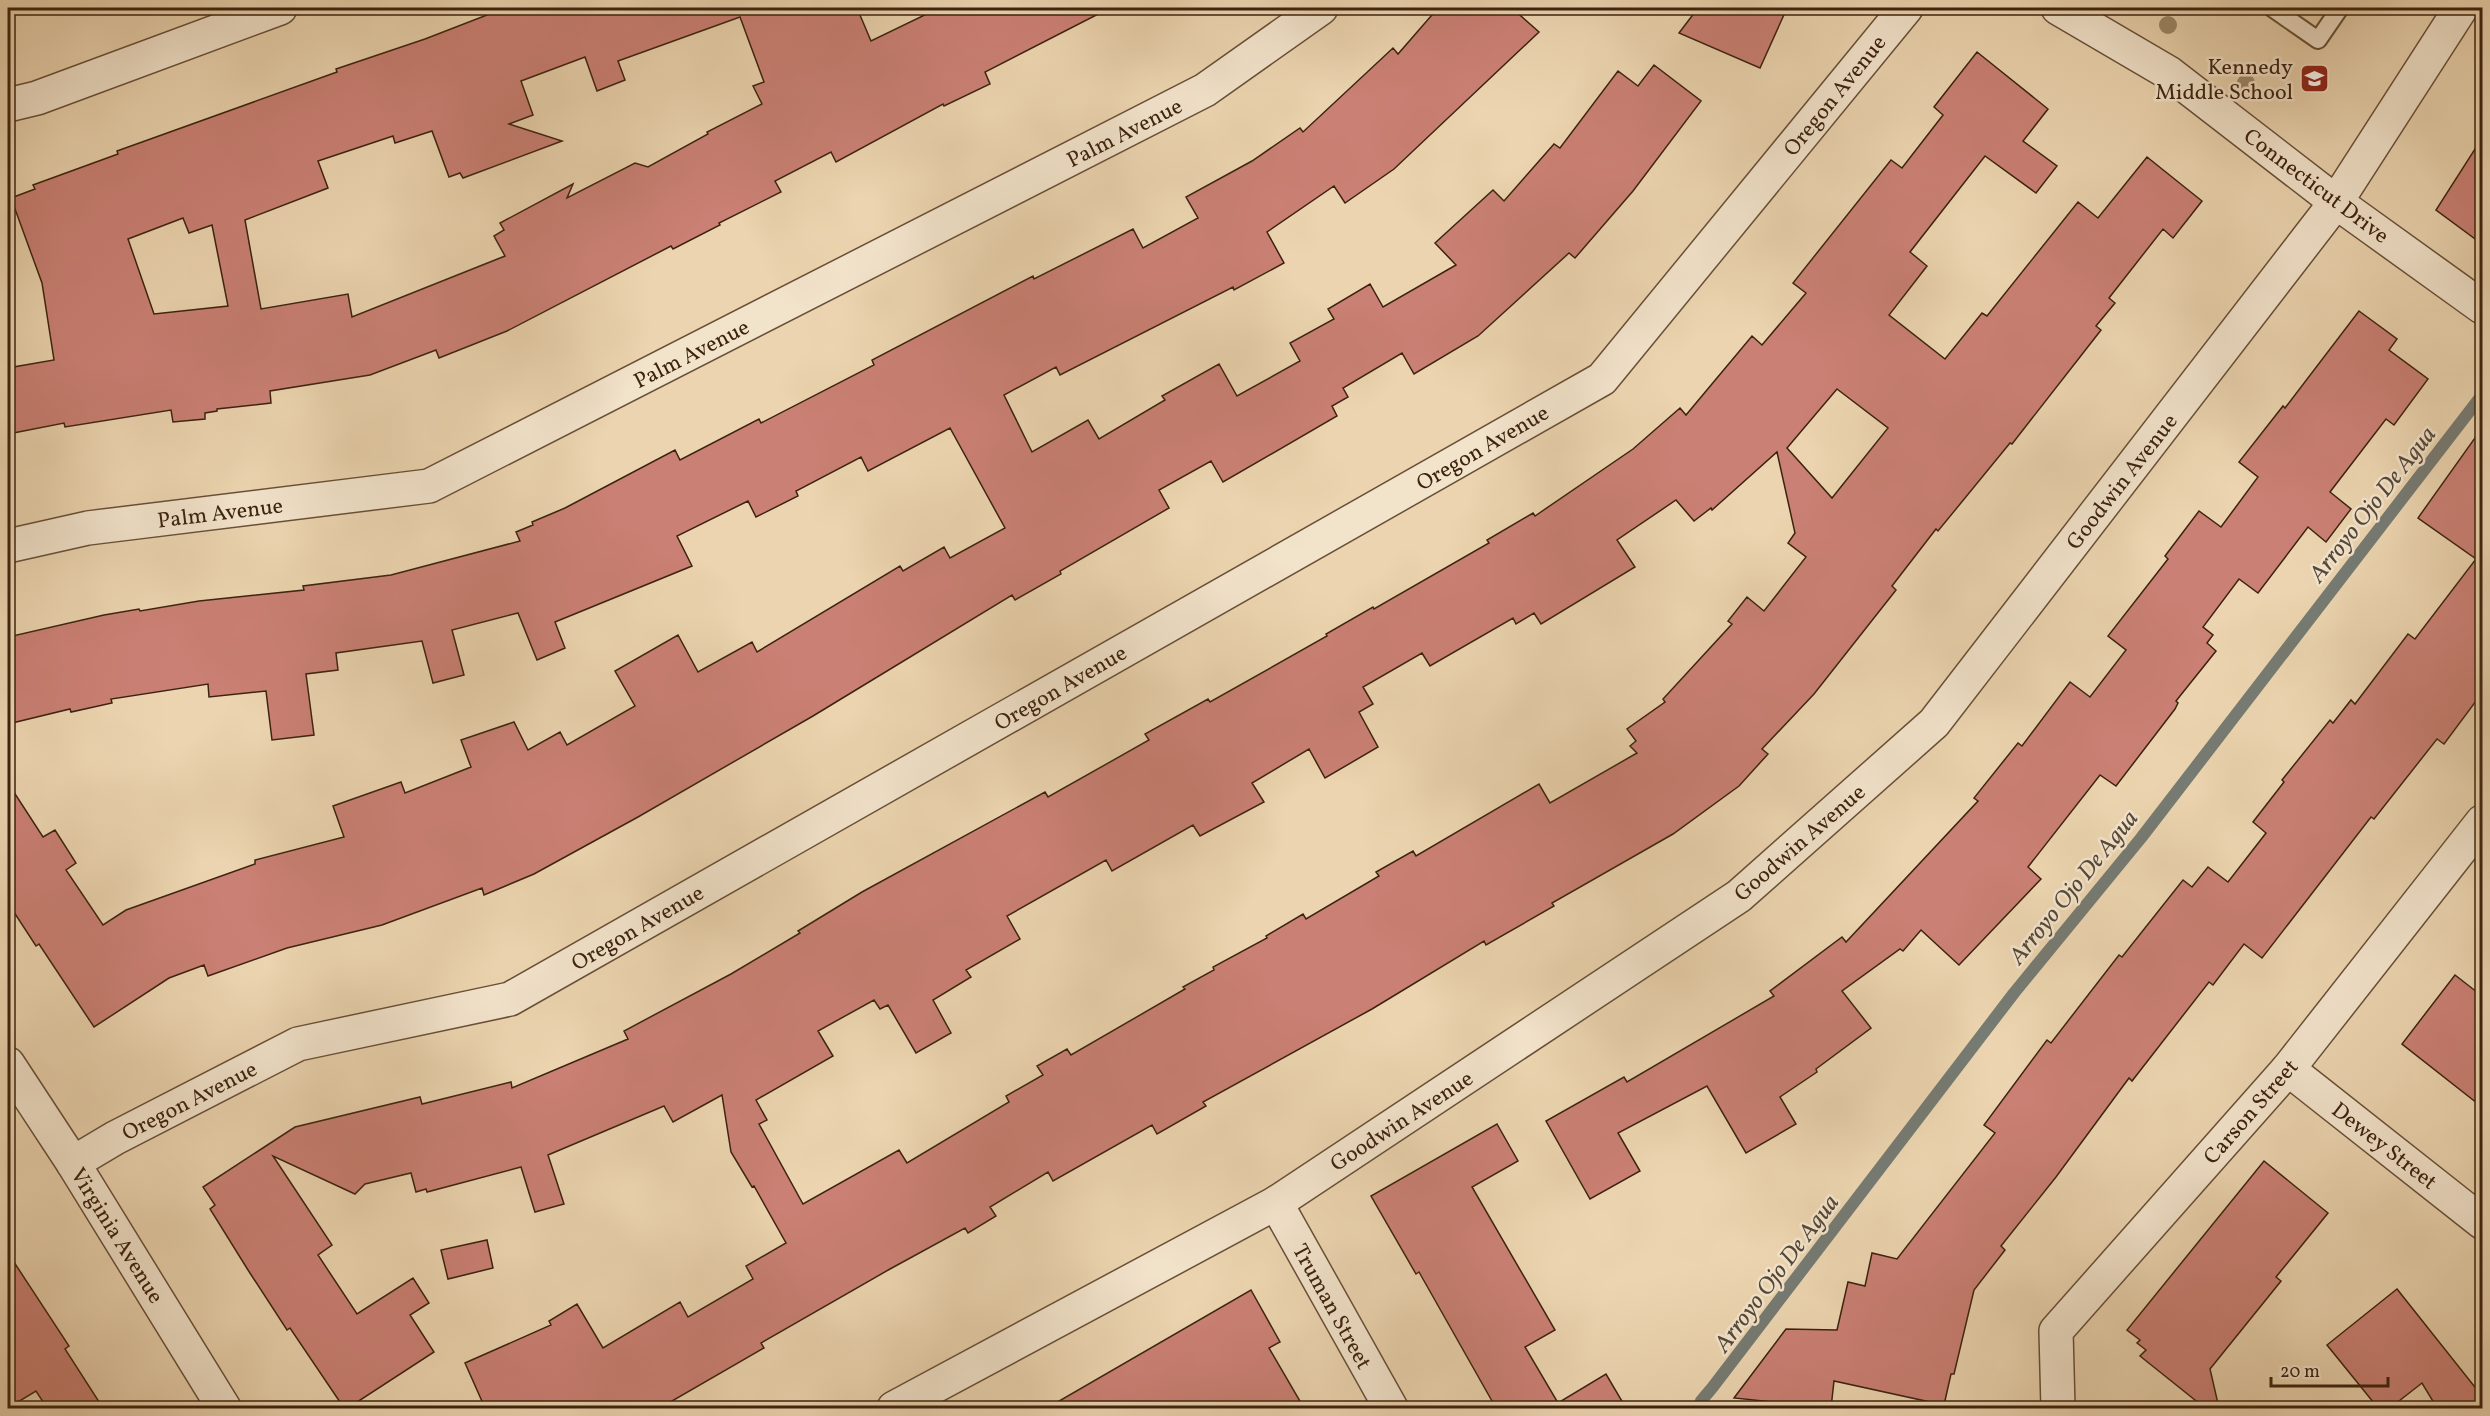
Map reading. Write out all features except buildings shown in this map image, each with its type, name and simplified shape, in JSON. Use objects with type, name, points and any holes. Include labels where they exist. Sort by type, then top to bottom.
[{"type":"street","points":[[8,105],[37,98],[280,8]]},
{"type":"street","name":"Palm Avenue","points":[[8,546],[88,528],[429,486],[1205,90],[1321,8]]},
{"type":"street","name":"Oregon Avenue","points":[[73,1162],[298,1044],[510,999],[1602,379],[1906,8]]},
{"type":"street","name":"Connecticut Drive","points":[[2058,8],[2169,73],[2336,202],[2482,307]]},
{"type":"street","name":"Goodwin Avenue","points":[[894,1408],[1276,1203],[1739,896],[1934,723],[2336,202],[2459,8]]},
{"type":"street","name":"Carson Street","points":[[2058,1408],[2055,1331],[2288,1069],[2482,822]]},
{"type":"street","name":"Virginia Avenue","points":[[8,1064],[73,1162],[225,1408]]},
{"type":"street","name":"Dewey Street","points":[[2288,1069],[2482,1222]]},
{"type":"street","name":"Truman Street","points":[[1276,1203],[1391,1408]]},
{"type":"lane","points":[[2272,8],[2318,40],[2340,8]]},
{"type":"waterway","name":"Arroyo Ojo De Agua","points":[[1699,1408],[1701,1401],[2014,993],[2141,838],[2482,395]]},
{"type":"place","name":"Kennedy Middle School","points":[[2314,79]]}]
